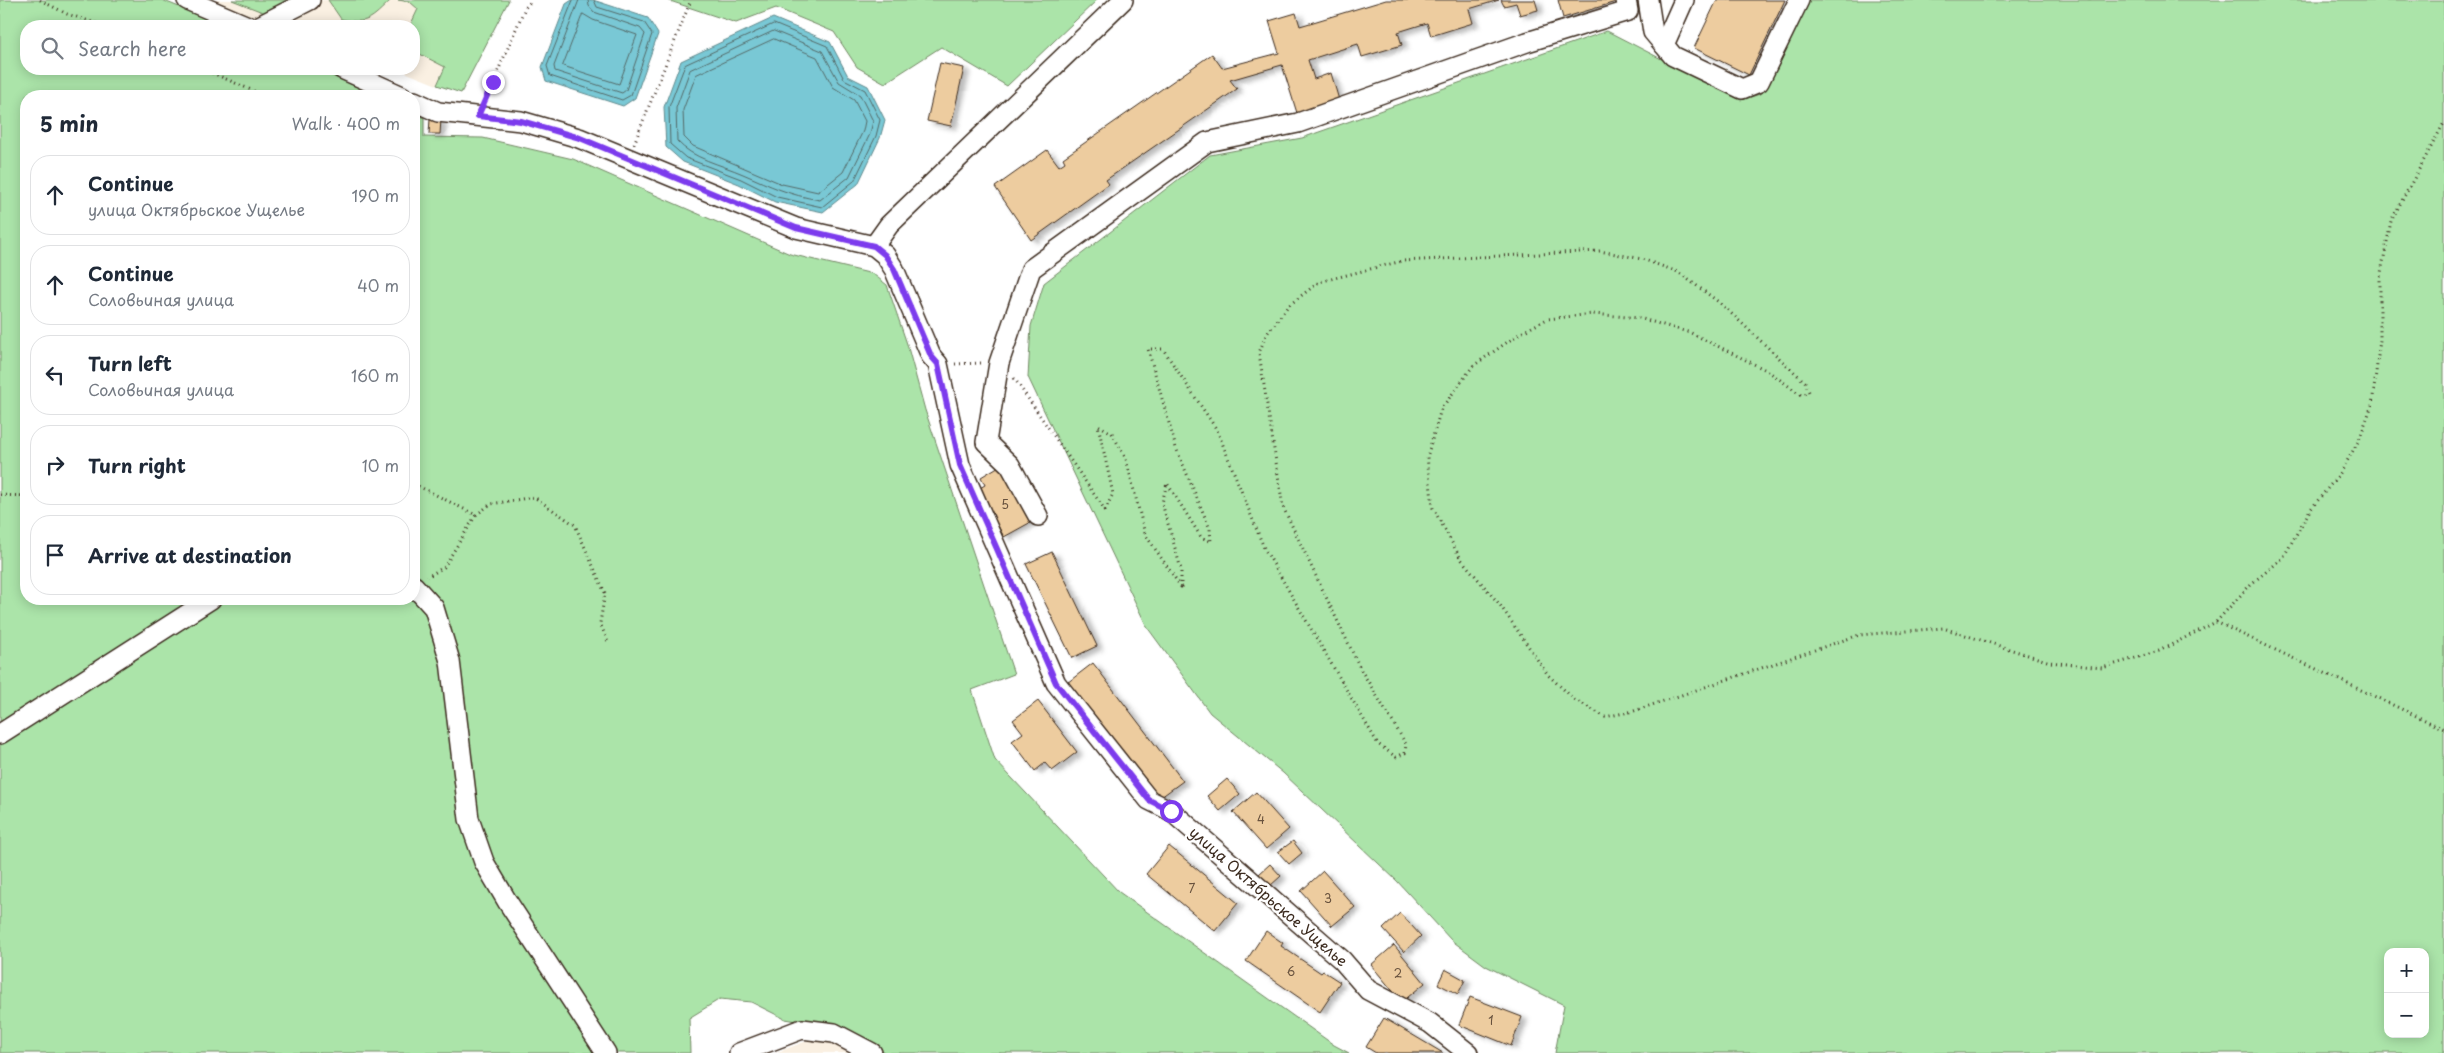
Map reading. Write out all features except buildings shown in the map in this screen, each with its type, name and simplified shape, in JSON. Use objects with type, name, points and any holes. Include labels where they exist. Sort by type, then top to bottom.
[{"type":"street","points":[[187,0],[234,20]]},
{"type":"street","points":[[271,20],[310,0]]},
{"type":"street","points":[[420,104],[438,112],[521,121],[580,138],[796,228],[874,246],[889,225],[1123,0]]},
{"type":"street","points":[[960,465],[986,442],[999,363],[1031,268],[1207,142],[1298,123],[1526,42],[1628,11],[1626,0]]},
{"type":"street","points":[[1648,0],[1654,32],[1673,56],[1742,89],[1759,82],[1799,0]]},
{"type":"street","points":[[1664,44],[1684,0]]},
{"type":"street","points":[[355,75],[389,90]]},
{"type":"street","name":"улица Октябрьское Ущелье","points":[[874,246],[885,255],[894,269],[931,356],[938,364],[960,465],[1056,683],[1149,800],[1171,811],[1342,960],[1368,990],[1430,1023],[1468,1053]]},
{"type":"street","points":[[986,442],[1010,465],[1038,516]]},
{"type":"street","points":[[420,586],[434,608],[450,661],[469,819],[484,862],[606,1053]]},
{"type":"street","points":[[0,734],[202,605]]},
{"type":"street","points":[[739,1053],[802,1029],[834,1033],[872,1053]]},
{"type":"path","points":[[40,0],[67,14],[86,20]]},
{"type":"path","points":[[478,116],[524,8],[532,0]]},
{"type":"path","points":[[629,158],[690,0]]},
{"type":"path","points":[[218,75],[251,90]]},
{"type":"path","points":[[938,364],[999,363],[1018,382],[1105,510],[1113,494],[1098,426],[1112,433],[1126,459],[1145,534],[1181,587],[1181,569],[1162,503],[1168,483],[1201,537],[1211,542],[1210,529],[1176,448],[1148,349],[1163,349],[1217,430],[1264,548],[1378,744],[1396,758],[1405,753],[1406,744],[1362,670],[1283,507],[1260,353],[1266,335],[1288,306],[1319,282],[1402,261],[1600,251],[1642,259],[1678,272],[1720,303],[1806,382],[1809,392],[1801,394],[1768,371],[1691,333],[1638,318],[1594,314],[1547,319],[1519,334],[1473,366],[1441,409],[1427,458],[1432,508],[1461,560],[1500,605],[1548,675],[1574,699],[1605,717],[1634,712],[1859,635],[1943,628],[2050,662],[2102,668],[2158,651],[2216,622],[2251,584],[2283,558],[2310,510],[2342,472],[2359,440],[2372,405],[2380,340],[2380,278],[2391,221],[2444,123]]},
{"type":"path","points":[[420,487],[476,515]]},
{"type":"path","points":[[0,495],[20,496]]},
{"type":"path","points":[[420,582],[444,567],[476,515],[491,504],[534,497],[576,526],[605,593],[600,623],[608,642]]},
{"type":"path","points":[[2216,622],[2444,729]]},
{"type":"shaded area","points":[[213,0],[473,0],[437,85],[412,75],[420,75],[420,20],[258,20]]},
{"type":"shaded area","points":[[817,1037],[832,1039],[858,1053],[775,1053]]},
{"type":"green space","points":[[0,0],[162,0],[210,20],[20,20],[20,75],[330,75],[364,90],[20,90],[20,605],[420,605],[420,116],[424,118],[424,137],[483,138],[573,159],[790,254],[873,274],[887,285],[907,344],[925,410],[1014,674],[972,690],[995,760],[1119,892],[1334,1045],[1349,1053],[886,1053],[835,1027],[785,1019],[751,1002],[720,999],[689,1018],[690,1053],[0,1053]]},
{"type":"green space","points":[[232,0],[295,0],[270,15]]},
{"type":"green space","points":[[328,0],[391,0],[369,19],[341,19]]},
{"type":"green space","points":[[398,0],[509,0],[461,93],[437,85],[445,67],[420,54],[420,20],[413,20],[418,9],[410,2]]},
{"type":"green space","points":[[667,0],[1097,0],[1007,86],[941,47],[885,83],[857,67],[834,32],[776,8],[736,23]]},
{"type":"green space","points":[[1805,0],[2444,0],[2444,1053],[1555,1053],[1564,1005],[1486,966],[1451,940],[1397,881],[1283,773],[1210,713],[1147,627],[1028,377],[1031,326],[1044,283],[1210,155],[1302,138],[1607,31],[1741,100],[1760,94]]},
{"type":"water","points":[[572,0],[593,0],[648,18],[658,34],[635,98],[623,106],[546,81],[542,67],[566,4]]},
{"type":"water","points":[[773,18],[830,42],[848,76],[868,86],[885,120],[880,138],[858,184],[823,212],[775,202],[739,184],[683,162],[666,147],[664,107],[681,61]]},
{"type":"route","points":[[493,82],[478,116],[521,121],[580,138],[796,228],[874,246],[885,255],[894,269],[931,356],[938,364],[960,465],[1056,683],[1149,800],[1171,811]]}]
